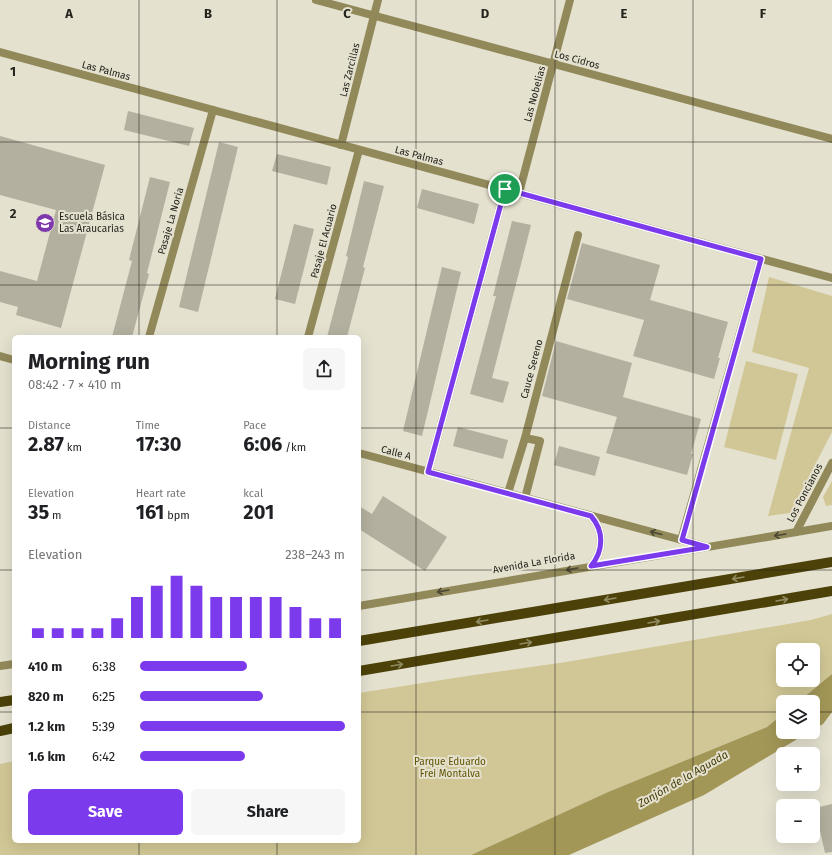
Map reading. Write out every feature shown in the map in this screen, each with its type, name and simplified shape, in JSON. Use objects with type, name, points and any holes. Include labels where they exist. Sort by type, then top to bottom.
[{"type":"main road","points":[[361,641],[832,562]]},
{"type":"main road","points":[[361,671],[832,591]]},
{"type":"main road","points":[[0,702],[12,700]]},
{"type":"main road","points":[[0,731],[12,728]]},
{"type":"street","name":"Los Cidros","points":[[316,0],[832,139]]},
{"type":"street","name":"Las Zarcillas","points":[[341,145],[378,0]]},
{"type":"street","name":"Las Nobelias","points":[[519,193],[570,0]]},
{"type":"street","name":"Las Palmas","points":[[0,52],[832,278]]},
{"type":"street","name":"Pasaje La Noria","points":[[150,335],[212,110]]},
{"type":"street","name":"Pasaje El Acuario","points":[[309,335],[359,150]]},
{"type":"street","points":[[428,472],[505,189]]},
{"type":"street","name":"Cauce Sereno","points":[[508,493],[525,438],[578,235]]},
{"type":"street","points":[[682,540],[761,259]]},
{"type":"street","points":[[0,356],[12,359]]},
{"type":"street","points":[[525,438],[540,441],[525,498]]},
{"type":"street","name":"Calle A","points":[[361,454],[707,547]]},
{"type":"street","name":"Los Poncianos","points":[[796,532],[832,463]]},
{"type":"street","points":[[591,516],[600,530],[601,543],[598,557],[591,566]]},
{"type":"street","name":"Avenida La Florida","points":[[361,606],[832,526]]},
{"type":"street","points":[[0,666],[12,664]]},
{"type":"green space","points":[[769,277],[832,296],[832,432],[790,513],[768,516],[809,368],[752,352]]},
{"type":"green space","points":[[746,361],[798,374],[776,460],[724,447]]},
{"type":"green space","points":[[832,481],[832,505],[826,506],[823,497]]},
{"type":"green space","name":"Parque Eduardo Frei Montalva","points":[[832,614],[832,674],[820,684],[820,643],[776,643],[776,687],[816,687],[806,695],[776,695],[776,720],[767,727],[608,792],[471,855],[0,855],[0,764],[12,761],[12,843],[361,843],[361,693],[566,662],[811,620]]},
{"type":"water","points":[[832,674],[832,712],[820,726],[820,695],[806,695],[816,687],[820,687],[820,684]]},
{"type":"water","name":"Zanjón de la Aguada","points":[[776,720],[776,739],[797,739],[784,747],[776,747],[776,752],[704,795],[569,855],[471,855],[608,792],[767,727]]},
{"type":"building","points":[[128,111],[194,128],[189,146],[124,130]]},
{"type":"building","points":[[0,136],[105,165],[61,328],[16,315],[18,307],[0,302],[0,271],[37,281],[56,210],[0,195]]},
{"type":"building","points":[[219,142],[238,147],[198,312],[179,307]]},
{"type":"building","points":[[277,154],[331,167],[327,185],[272,171]]},
{"type":"building","points":[[150,177],[170,182],[147,273],[149,274],[133,335],[113,335],[132,261],[129,260]]},
{"type":"building","points":[[364,181],[384,186],[348,335],[328,335],[348,257],[346,256]]},
{"type":"building","points":[[422,189],[479,204],[474,224],[417,208]]},
{"type":"building","points":[[512,221],[531,225],[492,378],[509,382],[503,403],[470,394],[496,296],[493,296]]},
{"type":"building","points":[[294,224],[314,229],[295,304],[275,299]]},
{"type":"building","points":[[582,243],[660,265],[650,300],[728,322],[714,379],[633,356],[644,320],[567,299]]},
{"type":"building","points":[[442,267],[461,272],[422,436],[403,431]]},
{"type":"building","points":[[556,341],[632,363],[623,397],[701,419],[691,454],[693,454],[687,475],[606,453],[617,417],[542,396]]},
{"type":"building","points":[[458,427],[508,440],[503,459],[453,446]]},
{"type":"building","points":[[559,446],[600,457],[595,476],[554,465]]},
{"type":"building","points":[[383,496],[447,537],[425,571],[361,530],[361,507],[372,514]]},
{"type":"building","points":[[832,804],[832,852],[825,853],[820,830],[820,807]]},
{"type":"place","name":"Escuela Básica Las Araucarias","points":[[45,223]]},
{"type":"route","points":[[505,189],[761,259],[682,540],[707,547],[591,566],[598,557],[601,535],[597,524],[591,516],[428,472],[505,189]]}]
